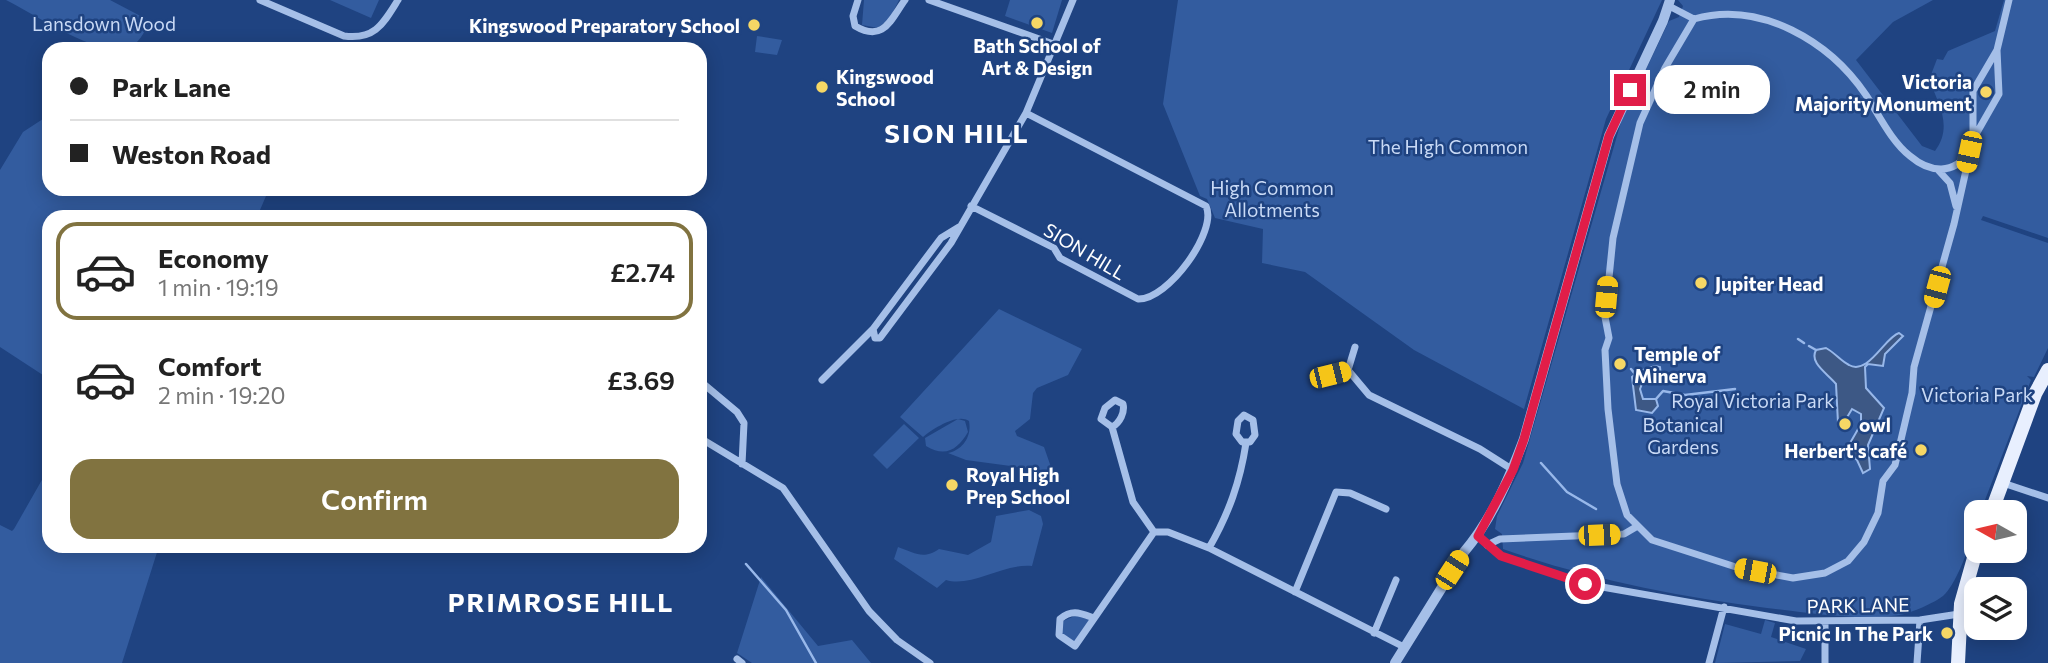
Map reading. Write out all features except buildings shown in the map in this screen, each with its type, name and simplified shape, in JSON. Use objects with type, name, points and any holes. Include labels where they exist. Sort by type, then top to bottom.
[{"type":"main road","points":[[1996,500],[2035,394],[2048,370]]},
{"type":"main road","points":[[1958,663],[1959,614],[1972,564]]},
{"type":"street","points":[[260,0],[344,36],[358,38],[371,36],[381,27],[398,0]]},
{"type":"street","points":[[858,0],[853,16],[855,26],[875,31],[889,26],[905,0]]},
{"type":"street","points":[[929,0],[1056,45]]},
{"type":"street","points":[[822,380],[873,329],[875,338],[880,338],[951,243],[1026,113],[1073,0]]},
{"type":"street","points":[[1969,152],[1958,165],[1938,170],[1921,164],[1902,148],[1849,73],[1811,36],[1777,18],[1747,8],[1715,11],[1694,19],[1665,68],[1640,123],[1622,192],[1608,276],[1605,317],[1609,338],[1605,350],[1608,413],[1617,484],[1627,515],[1636,527],[1652,540],[1668,546],[1739,568],[1793,578],[1825,573],[1839,567],[1856,553],[1878,513],[1883,481],[1895,465],[1912,393],[1914,367],[1973,139],[1999,94],[1997,50],[2009,0]]},
{"type":"street","points":[[1395,663],[1464,552],[1478,536],[1513,470],[1609,136],[1669,3],[1694,19]]},
{"type":"street","points":[[1973,139],[1973,91],[1997,50]]},
{"type":"street","name":"SION HILL","points":[[971,206],[1054,248],[1060,258],[1138,299],[1149,298],[1165,289],[1189,261],[1204,229],[1208,213],[1206,205],[1026,113]]},
{"type":"street","points":[[1938,170],[1954,192],[1956,213]]},
{"type":"street","points":[[1348,370],[1355,347]]},
{"type":"street","points":[[1348,370],[1369,395],[1480,449],[1513,470]]},
{"type":"street","points":[[1330,375],[1348,370]]},
{"type":"street","points":[[707,387],[737,412],[744,423],[742,464]]},
{"type":"street","points":[[1112,427],[1133,502],[1154,532]]},
{"type":"street","points":[[707,442],[783,488],[869,611],[897,640],[930,663]]},
{"type":"street","points":[[1209,548],[1230,511],[1241,478],[1246,443]]},
{"type":"street","points":[[2002,483],[2048,498]]},
{"type":"street","points":[[1295,592],[1334,489],[1350,492],[1386,509]]},
{"type":"street","points":[[1487,545],[1500,539],[1624,534],[1636,527]]},
{"type":"street","points":[[1154,532],[1168,532],[1209,548],[1404,647]]},
{"type":"street","points":[[1094,618],[1077,611],[1068,613],[1060,619],[1059,635],[1075,646],[1154,532]]},
{"type":"street","name":"PARK LANE","points":[[1478,536],[1501,556],[1585,584],[1797,621],[1825,623],[1920,620],[1959,614]]},
{"type":"street","points":[[1374,632],[1396,580]]},
{"type":"street","points":[[1709,663],[1724,607]]},
{"type":"street","points":[[1917,663],[1920,620]]},
{"type":"street","points":[[1825,623],[1825,663]]},
{"type":"green space","name":"Lansdown Wood","points":[[6,0],[110,0],[150,21],[136,42],[88,42]]},
{"type":"green space","points":[[330,0],[379,0],[371,18]]},
{"type":"green space","points":[[864,0],[899,0],[890,18],[878,28],[862,25]]},
{"type":"green space","points":[[1010,0],[1062,0],[1052,33],[1005,16]]},
{"type":"green space","name":"The High Common","points":[[1178,0],[1662,0],[1606,119],[1524,409],[1414,350],[1305,272],[1262,263],[1263,229],[1215,218],[1207,199],[1200,196],[1163,104]]},
{"type":"green space","name":"Royal Victoria Park","points":[[1678,0],[1933,0],[1893,22],[1856,60],[1922,146],[1935,151],[1944,124],[1929,80],[1937,59],[1943,60],[1948,51],[1995,31],[2004,0],[2048,0],[2048,238],[1983,216],[1981,220],[2048,243],[2048,348],[2034,377],[2027,376],[2031,380],[1985,500],[1964,500],[1964,559],[1960,569],[1943,596],[1916,610],[1883,617],[1833,616],[1666,592],[1600,578],[1503,549],[1502,534],[1495,529],[1497,516],[1523,463],[1621,122],[1669,21],[1679,17],[1683,6]]},
{"type":"green space","points":[[757,36],[782,40],[777,55],[755,52]]},
{"type":"green space","points":[[42,120],[42,196],[266,196],[260,210],[42,210],[42,374],[0,347],[0,170],[23,132]]},
{"type":"green space","points":[[999,309],[1082,349],[1068,375],[1037,388],[1033,393],[1030,419],[1015,431],[1017,436],[1044,447],[1052,470],[1049,471],[966,460],[948,453],[962,446],[968,437],[969,421],[964,419],[945,423],[923,437],[900,417]]},
{"type":"green space","points":[[958,419],[965,421],[968,432],[956,447],[940,451],[926,446],[925,438]]},
{"type":"green space","points":[[904,424],[919,438],[887,469],[873,455]]},
{"type":"green space","points":[[42,480],[42,553],[157,553],[122,663],[0,663],[0,525],[12,531]]},
{"type":"green space","points":[[1029,510],[1041,516],[1043,524],[1032,566],[1010,568],[966,581],[946,580],[937,588],[894,559],[898,547],[919,554],[928,554],[939,549],[968,555],[991,542],[996,516]]},
{"type":"green space","points":[[761,577],[818,646],[852,640],[871,663],[752,663],[737,653]]},
{"type":"green space","points":[[1077,615],[1090,619],[1074,642],[1062,633],[1063,621]]},
{"type":"green space","points":[[1765,620],[1775,623],[1771,637],[1806,649],[1800,661],[1715,663],[1725,624],[1761,634]]},
{"type":"shaded area","points":[[1899,333],[1903,336],[1885,354],[1883,366],[1868,364],[1865,367],[1866,388],[1884,408],[1868,445],[1870,469],[1863,473],[1857,460],[1846,450],[1861,424],[1861,414],[1852,409],[1843,424],[1838,423],[1836,384],[1820,368],[1814,355],[1816,350],[1826,348],[1856,367],[1869,361]]},
{"type":"shaded area","points":[[1655,366],[1660,367],[1661,377],[1658,380],[1644,379],[1640,389],[1643,399],[1656,399],[1658,406],[1652,413],[1636,410],[1632,377]]},
{"type":"waterway","points":[[1798,339],[1804,343]]},
{"type":"waterway","points":[[1809,346],[1816,350]]},
{"type":"waterway","points":[[1631,369],[1635,374]]},
{"type":"waterway","points":[[1656,399],[1663,391],[1685,395],[1735,389]]},
{"type":"waterway","points":[[1541,463],[1567,492],[1596,509]]},
{"type":"waterway","points":[[746,564],[786,610],[816,663]]},
{"type":"place","name":"Bath School of Art & Design","points":[[1037,23]]},
{"type":"place","name":"Kingswood Preparatory School","points":[[754,25]]},
{"type":"place","name":"Kingswood School","points":[[822,87]]},
{"type":"place","name":"Victoria Majority Monument","points":[[1986,92]]},
{"type":"place","name":"Jupiter Head","points":[[1701,283]]},
{"type":"place","name":"Temple of Minerva","points":[[1620,364]]},
{"type":"place","name":"owl","points":[[1845,424]]},
{"type":"place","name":"Herbert's café","points":[[1921,450]]},
{"type":"place","name":"Royal High Prep School","points":[[952,485]]},
{"type":"place","name":"Picnic In The Park","points":[[1947,633]]},
{"type":"district","name":"SION HILL","points":[[957,132]]},
{"type":"district","name":"PRIMROSE HILL","points":[[561,601]]},
{"type":"route","points":[[1585,584],[1501,556],[1478,536],[1513,470],[1524,439],[1609,136],[1630,90]]},
{"type":"park label","name":"High Common Allotments","points":[[1272,198]]},
{"type":"park label","name":"Victoria Park","points":[[1977,394]]},
{"type":"park label","name":"Botanical Gardens","points":[[1683,435]]}]
